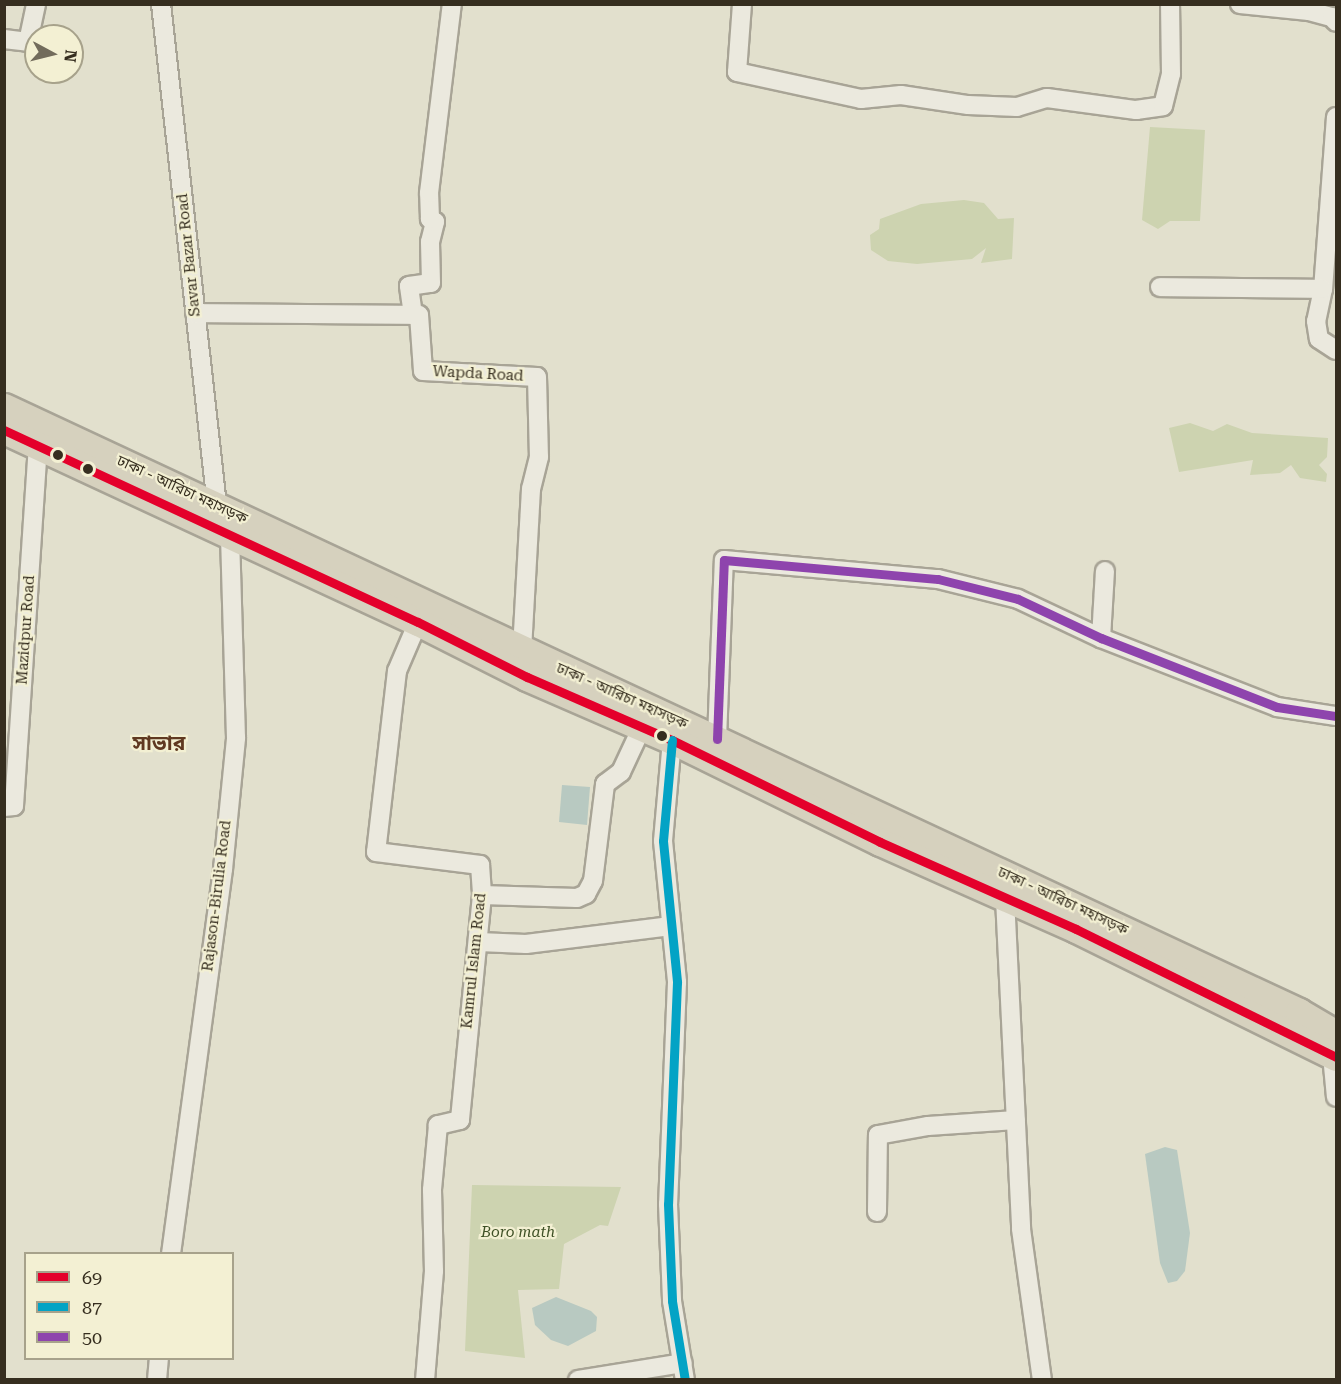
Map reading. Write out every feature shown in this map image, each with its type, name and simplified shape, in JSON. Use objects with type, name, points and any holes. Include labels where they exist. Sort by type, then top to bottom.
[{"type":"highway","name":"ঢাকা - আরিচা মহাসড়ক","points":[[4,407],[1288,1007],[1335,1049]]},
{"type":"highway","name":"ঢাকা - আরিচা মহাসড়ক","points":[[4,430],[38,444],[230,537],[418,622],[527,677],[672,740],[880,842],[1335,1049]]},
{"type":"street","points":[[4,39],[28,42],[36,4]]},
{"type":"street","name":"Savar Bazar Road","points":[[161,4],[217,506]]},
{"type":"street","points":[[195,313],[413,315],[409,286],[432,283],[430,242],[435,222],[430,219],[429,193],[452,4]]},
{"type":"street","points":[[742,4],[737,72],[861,99],[900,95],[968,105],[1017,107],[1047,98],[1136,110],[1163,106],[1172,74],[1170,4]]},
{"type":"street","points":[[1240,4],[1309,11],[1332,17],[1336,22]]},
{"type":"street","points":[[1336,117],[1323,289],[1316,321],[1319,339],[1336,350]]},
{"type":"street","points":[[1160,287],[1323,289]]},
{"type":"street","name":"Wapda Road","points":[[413,315],[419,315],[423,371],[537,377],[539,457],[531,489],[522,651]]},
{"type":"street","name":"Mazidpur Road","points":[[4,807],[14,806],[38,444]]},
{"type":"street","name":"Rajason-Birulia Road","points":[[171,1252],[223,869],[236,738],[230,537]]},
{"type":"street","points":[[717,739],[723,560],[938,579],[1018,598],[1101,638],[1277,707],[1336,716]]},
{"type":"street","points":[[1101,638],[1105,571]]},
{"type":"street","name":"Kamrul Islam Road","points":[[418,622],[397,671],[376,852],[480,865],[482,895],[460,1120],[438,1125],[432,1190],[434,1271],[425,1380]]},
{"type":"street","points":[[482,895],[569,898],[586,894],[593,881],[605,784],[621,772],[642,728]]},
{"type":"street","points":[[578,1380],[684,1371],[672,1301],[668,1204],[677,1044],[671,926],[663,841],[672,740]]},
{"type":"street","points":[[1005,898],[1021,1229],[1042,1380]]},
{"type":"street","points":[[478,942],[526,944],[671,926]]},
{"type":"street","points":[[1335,1049],[1336,1097]]},
{"type":"street","points":[[877,1212],[878,1135],[928,1126],[1016,1120]]},
{"type":"street","points":[[157,1380],[159,1360]]},
{"type":"green space","points":[[1150,127],[1205,130],[1200,221],[1170,221],[1158,229],[1142,220]]},
{"type":"green space","points":[[964,200],[984,203],[998,219],[1014,218],[1012,259],[981,263],[986,248],[972,259],[917,264],[888,261],[871,250],[870,235],[879,229],[880,219],[921,204]]},
{"type":"green space","points":[[1190,423],[1213,431],[1227,424],[1252,433],[1328,438],[1327,457],[1319,465],[1327,474],[1326,482],[1300,478],[1291,465],[1280,473],[1250,475],[1253,460],[1179,472],[1169,428]]},
{"type":"green space","name":"Boro math","points":[[472,1185],[621,1187],[608,1226],[600,1225],[564,1244],[559,1289],[518,1290],[525,1358],[465,1351]]},
{"type":"shaded area","points":[[562,785],[590,787],[587,825],[559,822]]},
{"type":"shaded area","points":[[1165,1147],[1177,1150],[1190,1233],[1185,1271],[1177,1281],[1168,1283],[1160,1263],[1145,1154]]},
{"type":"shaded area","points":[[556,1297],[591,1311],[597,1317],[596,1331],[568,1346],[551,1340],[535,1325],[532,1308]]},
{"type":"transit line","name":"69","points":[[4,430],[418,622],[527,677],[672,740],[880,842],[1076,929],[1336,1057]]},
{"type":"transit line","name":"50","points":[[717,739],[724,560],[938,579],[1018,599],[1101,638],[1277,707],[1336,716]]},
{"type":"transit line","name":"87","points":[[672,740],[663,841],[677,982],[668,1204],[672,1301],[685,1380]]},
{"type":"district","name":"সাভার","points":[[159,743]]}]
